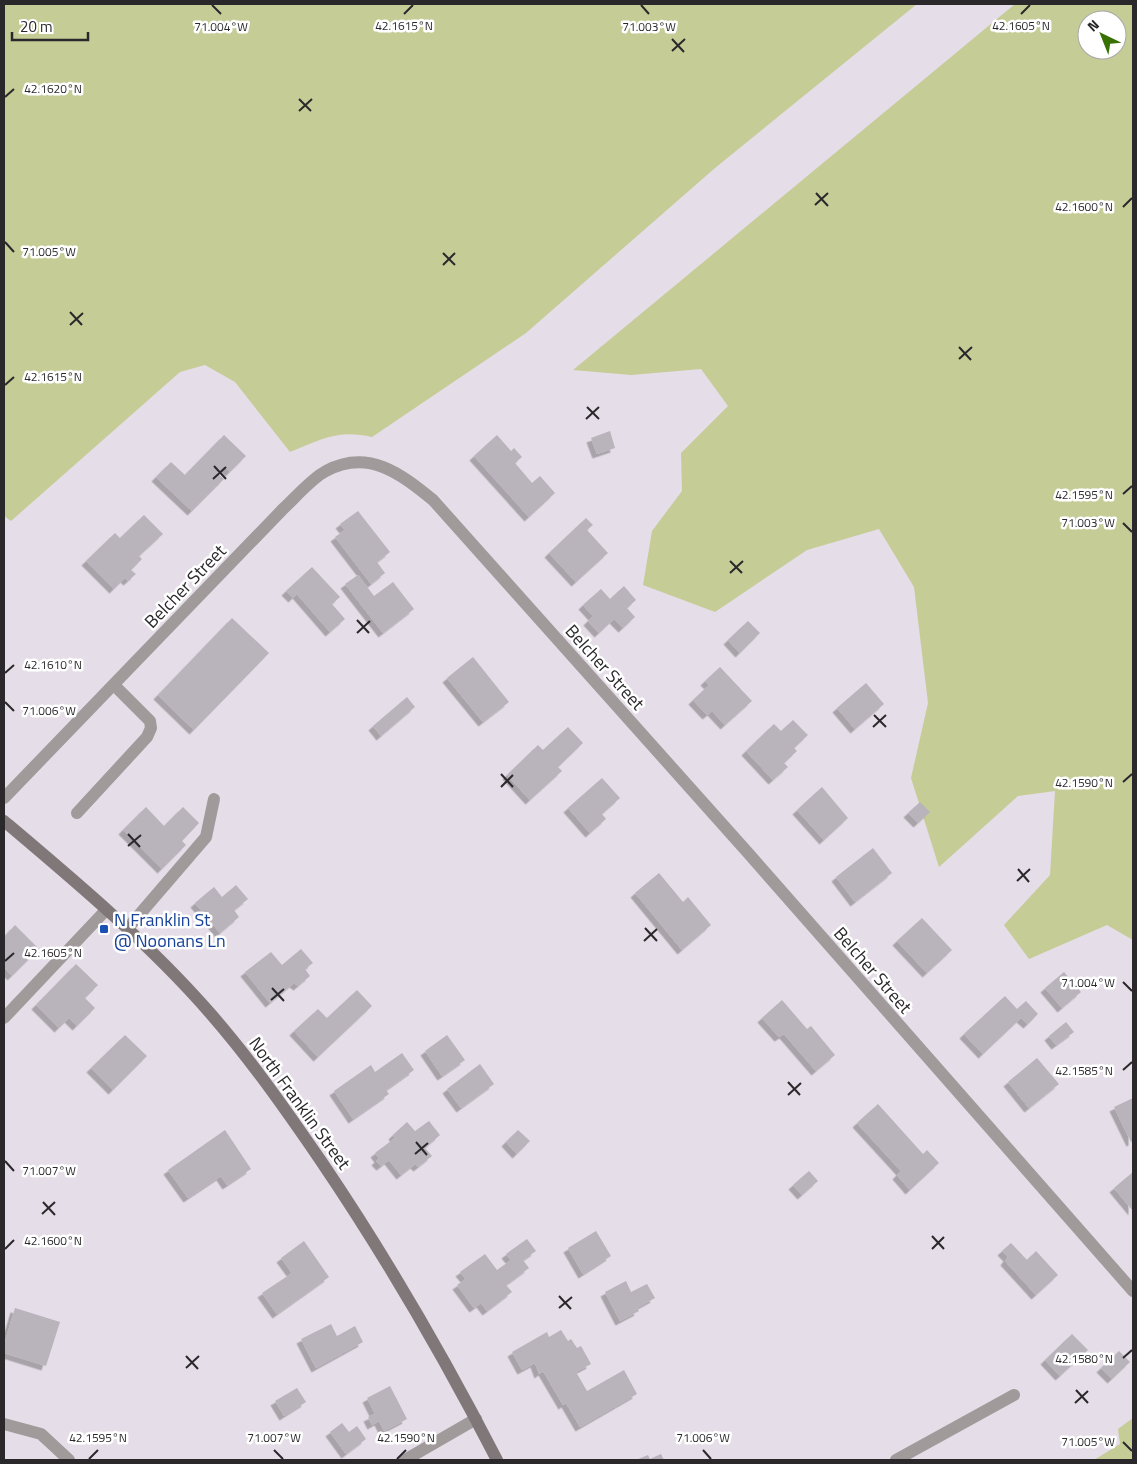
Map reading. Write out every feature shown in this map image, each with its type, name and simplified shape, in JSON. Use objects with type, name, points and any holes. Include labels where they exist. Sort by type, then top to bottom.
[{"type":"main road","name":"North Franklin Street","points":[[4,821],[127,929],[210,1012],[292,1118],[385,1259],[452,1372],[497,1460]]},
{"type":"street","name":"Belcher Street","points":[[4,798],[283,509],[325,471],[355,461],[383,466],[409,481],[433,500],[749,854],[1133,1291]]},
{"type":"street","points":[[77,813],[147,737],[151,728],[150,721],[114,685]]},
{"type":"street","points":[[127,929],[206,837],[214,799]]},
{"type":"street","points":[[4,1018],[106,910]]},
{"type":"street","points":[[896,1460],[1014,1395]]},
{"type":"street","points":[[406,1460],[476,1419]]},
{"type":"street","points":[[4,1424],[41,1434],[69,1460]]},
{"type":"green space","points":[[4,4],[917,4],[715,168],[526,333],[372,437],[350,434],[340,435],[321,439],[290,452],[235,382],[205,365],[180,372],[11,521],[4,516]]},
{"type":"green space","points":[[1015,4],[1133,4],[1133,940],[1107,925],[1029,959],[1004,925],[1050,875],[1055,791],[1018,796],[939,867],[911,778],[928,703],[914,587],[879,529],[807,550],[715,612],[643,585],[652,531],[682,491],[681,453],[728,406],[701,369],[631,375],[573,370]]},
{"type":"green space","points":[[1133,1418],[1133,1460],[1094,1460],[1120,1444],[1118,1429]]},
{"type":"building","points":[[610,431],[615,448],[597,454],[591,438]]},
{"type":"building","points":[[224,435],[246,456],[230,472],[224,466],[217,473],[224,479],[192,511],[156,477],[171,462],[185,475]]},
{"type":"building","points":[[497,435],[511,451],[514,448],[522,457],[515,463],[532,483],[540,476],[555,493],[529,517],[474,456]]},
{"type":"building","points":[[358,511],[390,552],[377,562],[385,573],[371,584],[335,537],[345,530],[340,524]]},
{"type":"building","points":[[144,515],[163,534],[139,556],[142,559],[131,570],[136,574],[128,581],[125,578],[114,589],[86,561],[115,533],[120,538]]},
{"type":"building","points":[[586,518],[593,525],[587,530],[608,553],[576,582],[549,553]]},
{"type":"building","points":[[312,567],[340,597],[332,604],[345,619],[330,632],[297,594],[293,598],[286,591]]},
{"type":"building","points":[[358,575],[374,596],[393,582],[414,609],[383,633],[345,584]]},
{"type":"building","points":[[624,586],[636,600],[627,608],[635,617],[623,628],[614,619],[599,633],[588,621],[593,616],[583,605],[601,589],[610,599]]},
{"type":"building","points":[[232,618],[269,653],[194,730],[158,695]]},
{"type":"building","points":[[748,621],[760,633],[740,653],[728,640]]},
{"type":"building","points":[[473,657],[509,702],[483,722],[447,678]]},
{"type":"building","points":[[720,667],[752,701],[725,725],[712,711],[707,715],[693,700],[709,685],[705,681]]},
{"type":"building","points":[[866,683],[884,704],[855,729],[837,708]]},
{"type":"building","points":[[407,697],[415,707],[381,736],[373,726]]},
{"type":"building","points":[[793,720],[808,735],[794,748],[797,751],[784,763],[788,767],[773,780],[746,751],[774,724],[781,731]]},
{"type":"building","points":[[568,727],[583,743],[558,767],[562,771],[530,800],[507,775],[538,745],[543,750]]},
{"type":"building","points":[[602,778],[620,798],[602,814],[606,819],[590,833],[568,808]]},
{"type":"building","points":[[822,787],[848,818],[824,840],[797,810]]},
{"type":"building","points":[[920,802],[930,812],[918,823],[908,813]]},
{"type":"building","points":[[146,807],[164,826],[183,807],[199,823],[182,841],[186,845],[162,869],[123,830]]},
{"type":"building","points":[[873,848],[892,873],[855,902],[836,877]]},
{"type":"building","points":[[659,873],[683,902],[688,897],[711,925],[682,950],[635,893]]},
{"type":"building","points":[[236,885],[248,899],[234,910],[239,917],[220,933],[195,903],[214,887],[222,897]]},
{"type":"building","points":[[922,918],[952,950],[927,973],[897,941]]},
{"type":"building","points":[[15,925],[39,949],[12,976],[4,967],[6,961],[4,959],[4,937]]},
{"type":"building","points":[[301,949],[313,963],[305,969],[310,976],[298,986],[294,983],[270,1003],[245,972],[271,952],[282,965]]},
{"type":"building","points":[[76,964],[98,985],[85,998],[95,1008],[77,1026],[69,1018],[59,1028],[36,1005]]},
{"type":"building","points":[[1064,972],[1081,992],[1062,1008],[1045,988]]},
{"type":"building","points":[[357,990],[372,1006],[318,1057],[294,1031],[318,1009],[327,1018]]},
{"type":"building","points":[[1005,996],[1017,1009],[1026,1001],[1038,1014],[1028,1024],[1021,1018],[983,1054],[964,1034]]},
{"type":"building","points":[[782,1000],[807,1029],[811,1026],[835,1055],[816,1071],[784,1034],[779,1037],[762,1018]]},
{"type":"building","points":[[1066,1022],[1074,1032],[1056,1045],[1049,1036]]},
{"type":"building","points":[[125,1035],[147,1056],[113,1090],[91,1068]]},
{"type":"building","points":[[447,1035],[465,1060],[442,1076],[425,1051]]},
{"type":"building","points":[[402,1053],[414,1070],[386,1090],[389,1094],[353,1119],[334,1091],[371,1065],[375,1072]]},
{"type":"building","points":[[1037,1058],[1059,1084],[1029,1108],[1008,1082]]},
{"type":"building","points":[[480,1064],[494,1084],[461,1108],[447,1089]]},
{"type":"building","points":[[1133,1098],[1133,1141],[1131,1142],[1114,1107]]},
{"type":"building","points":[[878,1104],[923,1154],[927,1150],[939,1163],[910,1190],[897,1175],[901,1171],[857,1123]]},
{"type":"building","points":[[429,1121],[440,1135],[425,1148],[432,1156],[418,1167],[415,1164],[401,1175],[389,1160],[381,1166],[376,1161],[379,1158],[375,1153],[395,1138],[393,1135],[407,1122],[415,1131]]},
{"type":"building","points":[[225,1130],[251,1169],[227,1185],[221,1176],[188,1198],[168,1170]]},
{"type":"building","points":[[518,1130],[530,1141],[517,1154],[506,1142]]},
{"type":"building","points":[[809,1171],[818,1181],[802,1195],[793,1185]]},
{"type":"building","points":[[1133,1172],[1133,1211],[1114,1188]]},
{"type":"building","points":[[596,1231],[611,1256],[583,1274],[568,1248]]},
{"type":"building","points":[[527,1239],[536,1251],[523,1260],[529,1268],[506,1285],[512,1292],[487,1311],[481,1303],[474,1308],[457,1285],[466,1279],[460,1272],[485,1254],[497,1270],[511,1260],[506,1254]]},
{"type":"building","points":[[304,1241],[329,1277],[277,1314],[262,1293],[292,1273],[281,1258]]},
{"type":"building","points":[[1011,1243],[1027,1260],[1036,1251],[1058,1275],[1036,1295],[1005,1261],[1008,1257],[1002,1251]]},
{"type":"building","points":[[626,1281],[631,1292],[647,1284],[655,1298],[637,1308],[639,1311],[620,1321],[605,1292]]},
{"type":"building","points":[[15,1308],[60,1322],[46,1366],[4,1353],[4,1345]]},
{"type":"building","points":[[331,1324],[337,1336],[355,1326],[363,1342],[316,1368],[301,1339]]},
{"type":"building","points":[[561,1330],[568,1341],[571,1339],[577,1348],[581,1346],[591,1364],[576,1372],[587,1391],[624,1370],[637,1394],[580,1427],[566,1403],[563,1405],[543,1371],[539,1374],[535,1363],[522,1370],[512,1352],[547,1332],[549,1337]]},
{"type":"building","points":[[1072,1334],[1088,1350],[1060,1376],[1045,1360]]},
{"type":"building","points":[[1119,1351],[1130,1362],[1112,1379],[1101,1368]]},
{"type":"building","points":[[390,1386],[407,1419],[384,1431],[379,1421],[372,1425],[368,1417],[375,1414],[367,1398]]},
{"type":"building","points":[[297,1388],[306,1402],[284,1416],[275,1401]]},
{"type":"building","points":[[342,1423],[349,1432],[357,1426],[366,1439],[346,1454],[330,1432]]},
{"type":"building","points":[[661,1454],[664,1460],[636,1460],[648,1455],[650,1459]]},
{"type":"place","name":"N Franklin St @ Noonans Ln","points":[[104,929]]}]
